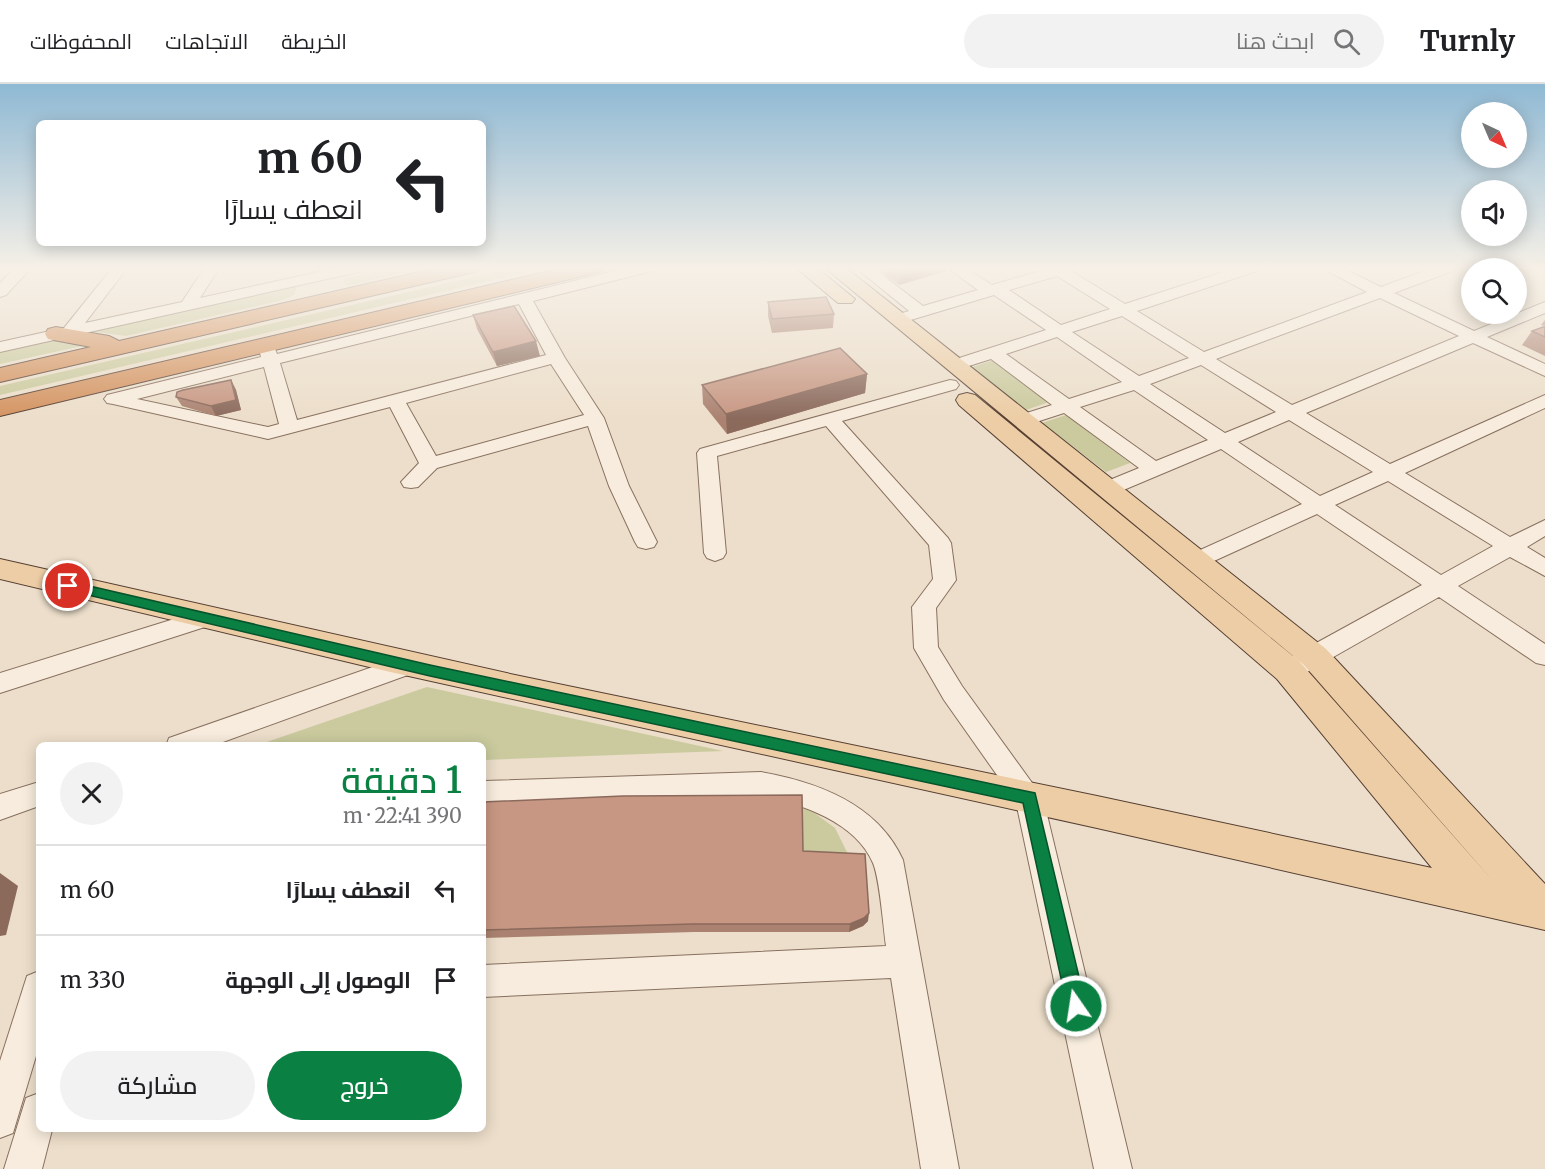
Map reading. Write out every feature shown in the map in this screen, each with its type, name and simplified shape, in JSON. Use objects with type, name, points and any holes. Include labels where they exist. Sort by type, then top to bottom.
[{"type":"highway","points":[[0,375],[248,318]]},
{"type":"highway","points":[[0,408],[268,353],[402,318]]},
{"type":"highway","points":[[63,333],[125,346]]},
{"type":"main road","points":[[869,318],[889,333],[1024,420],[1315,657],[1544,911]]},
{"type":"main road","points":[[910,318],[953,375],[1288,670],[1480,898]]},
{"type":"main road","points":[[0,569],[203,619],[407,665],[1419,882],[1480,898],[1544,911]]},
{"type":"street","points":[[63,333],[77,318]]},
{"type":"street","points":[[0,346],[134,318]]},
{"type":"street","points":[[433,318],[268,353],[113,399],[268,433],[556,358]]},
{"type":"street","points":[[534,318],[556,358],[595,418],[619,486],[646,542]]},
{"type":"street","points":[[1037,318],[1545,656]]},
{"type":"street","points":[[715,553],[707,453],[830,419],[953,375],[993,353],[1099,318]]},
{"type":"street","points":[[1135,318],[1545,568]]},
{"type":"street","points":[[1024,420],[1313,318]]},
{"type":"street","points":[[1433,318],[1545,371]]},
{"type":"street","points":[[1107,489],[1520,318]]},
{"type":"street","points":[[268,353],[290,428]]},
{"type":"street","points":[[993,353],[1153,468]]},
{"type":"street","points":[[395,400],[430,464]]},
{"type":"street","points":[[1195,561],[1320,506],[1388,472],[1545,401]]},
{"type":"street","points":[[411,482],[430,464],[595,418]]},
{"type":"street","points":[[830,419],[940,543],[945,580],[924,607],[926,648],[953,693],[1029,798],[1113,1169]]},
{"type":"street","points":[[1288,670],[1545,527]]},
{"type":"street","points":[[0,683],[203,619]]},
{"type":"street","points":[[190,742],[407,665]]},
{"type":"street","points":[[486,793],[761,784],[798,792],[852,817],[872,835],[888,860],[940,1169]]},
{"type":"street","points":[[0,807],[36,795]]},
{"type":"street","points":[[486,981],[905,961]]},
{"type":"street","points":[[0,1120],[8,1065],[36,995]]},
{"type":"street","points":[[23,1169],[36,1122]]},
{"type":"green space","points":[[150,318],[206,318],[126,336],[88,331]]},
{"type":"green space","points":[[296,318],[332,318],[0,395],[0,386]]},
{"type":"green space","points":[[52,339],[82,346],[0,364],[0,350]]},
{"type":"green space","points":[[994,360],[1049,402],[1026,410],[972,367]]},
{"type":"green space","points":[[1066,415],[1130,463],[1106,472],[1042,423]]},
{"type":"green space","points":[[427,687],[723,751],[486,760],[486,742],[267,742]]},
{"type":"green space","points":[[802,804],[835,828],[850,858],[803,860]]},
{"type":"building","points":[[474,318],[521,318],[536,341],[493,352]]},
{"type":"building","points":[[1545,327],[1545,337],[1532,331]]},
{"type":"building","points":[[840,348],[867,374],[726,414],[702,385]]},
{"type":"building","points":[[231,380],[236,400],[211,406],[176,397],[177,392],[183,390]]},
{"type":"building","points":[[802,795],[803,851],[865,854],[869,913],[864,918],[850,924],[692,924],[486,930],[486,802],[623,796]]},
{"type":"route","points":[[68,586],[430,670],[1029,798],[1076,1006]]}]
